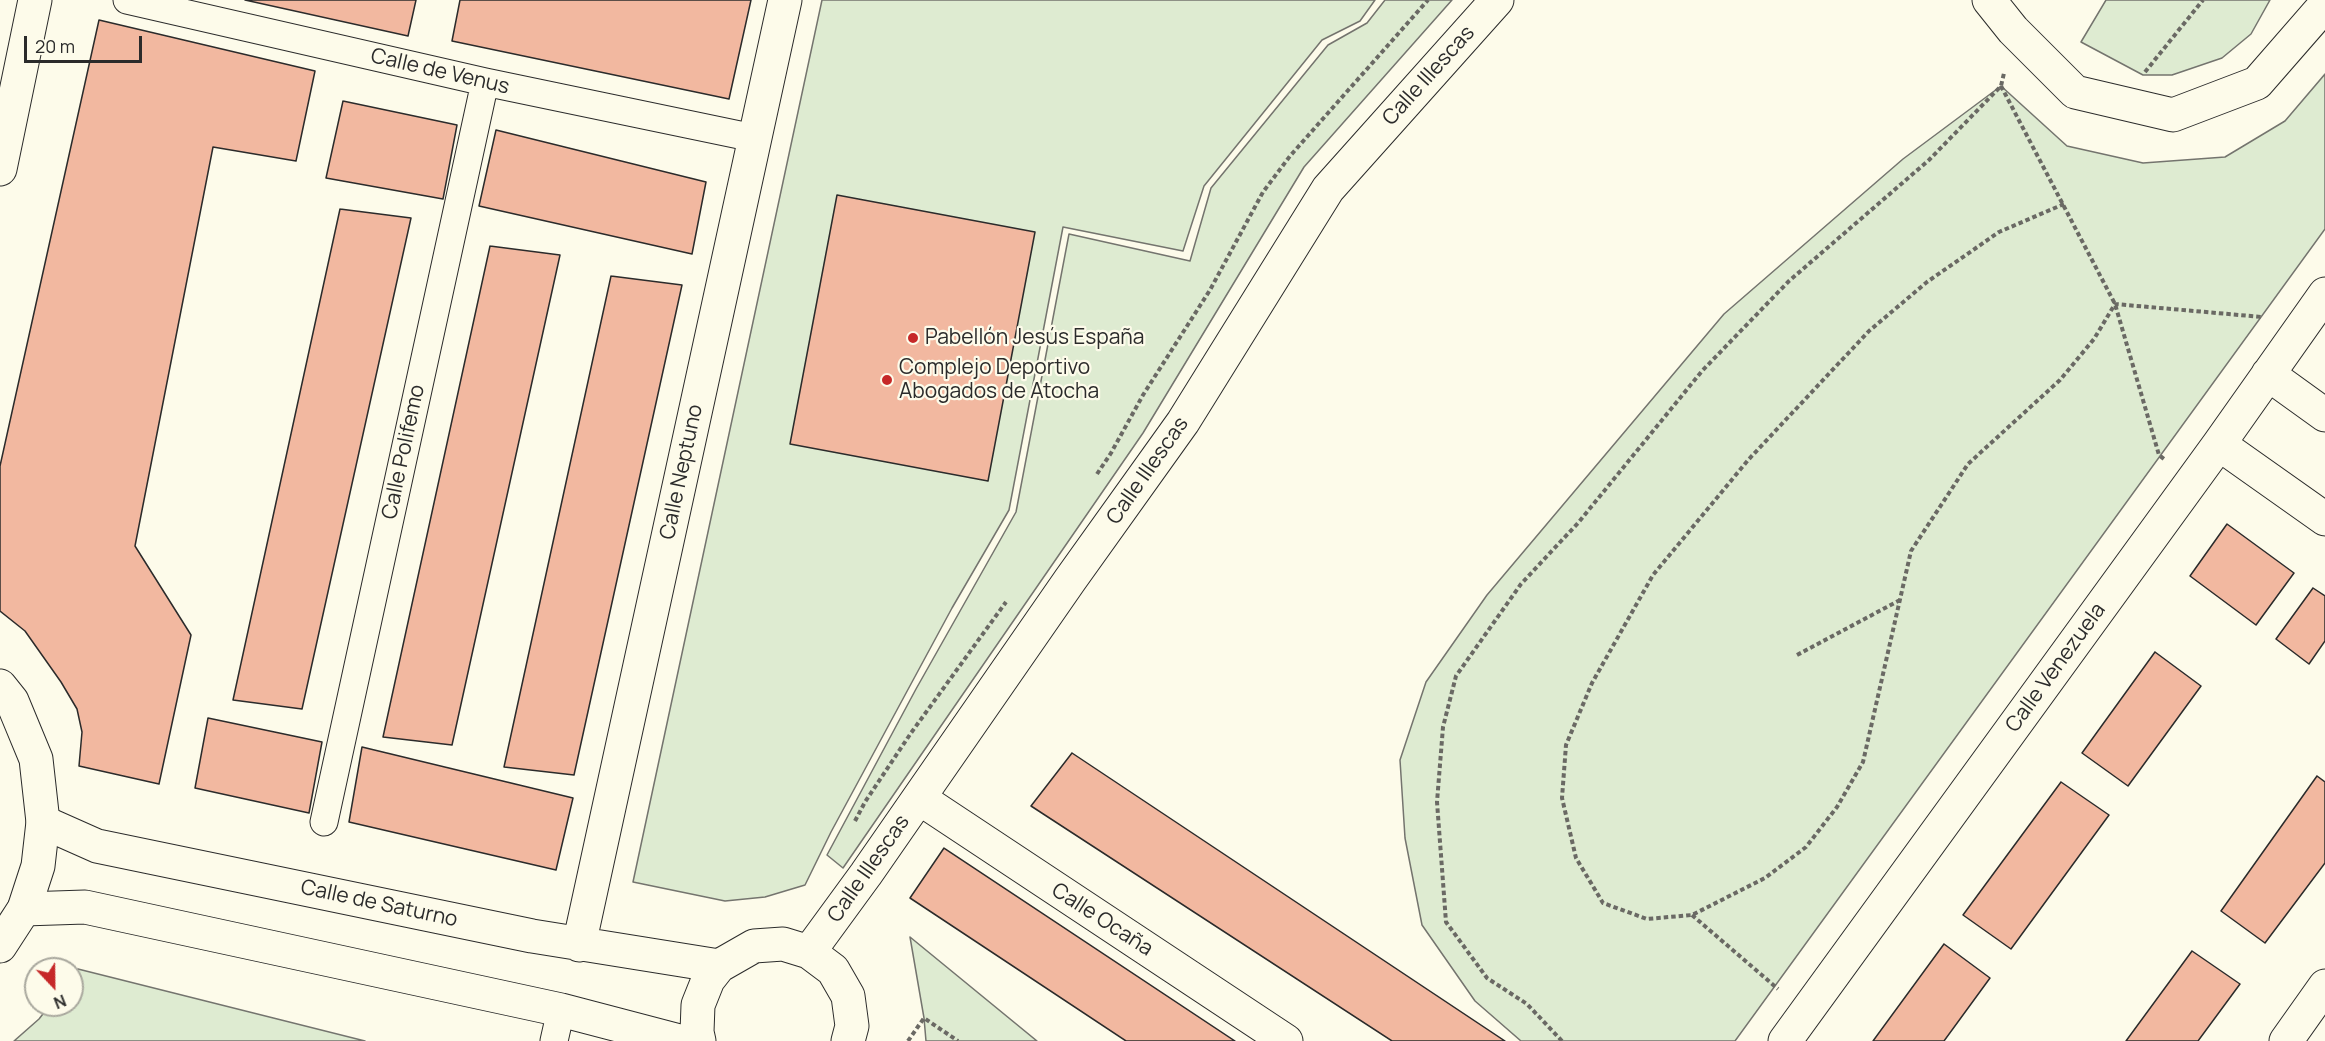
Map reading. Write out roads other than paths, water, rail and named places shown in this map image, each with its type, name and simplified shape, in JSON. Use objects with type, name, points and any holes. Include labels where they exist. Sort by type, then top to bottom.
[{"type":"street","points":[[0,169],[35,0]]},
{"type":"street","name":"Calle de Venus","points":[[127,0],[485,82],[754,138]]},
{"type":"street","name":"Calle Neptuno","points":[[579,945],[785,0]]},
{"type":"street","name":"Calle Illescas","points":[[809,952],[1183,422],[1328,189],[1497,0]]},
{"type":"street","points":[[1989,0],[2013,30],[2075,92],[2173,116],[2257,83],[2325,5]]},
{"type":"street","name":"Calle Polifemo","points":[[324,822],[485,82]]},
{"type":"street","name":"Calle Venezuela","points":[[1785,1041],[2219,444],[2325,294]]},
{"type":"street","points":[[2268,374],[2325,415]]},
{"type":"street","points":[[2219,444],[2325,519]]},
{"type":"street","points":[[0,686],[12,701],[36,759],[43,822],[38,866],[24,909],[0,946]]},
{"type":"street","name":"Calle Ocaña","points":[[919,798],[1286,1041]]},
{"type":"street","name":"Calle de Saturno","points":[[43,822],[97,846],[579,945],[719,966]]},
{"type":"street","points":[[24,909],[86,907],[558,1025],[679,1041]]},
{"type":"street","points":[[699,1041],[698,1005],[708,980],[719,966],[754,946],[783,944],[809,952],[833,970],[848,996],[852,1026],[848,1041]]},
{"type":"street","points":[[2286,1041],[2325,986]]},
{"type":"place","name":"Pabellón Jesús España","points":[[913,338]]},
{"type":"place","name":"Complejo Deportivo Abogados de Atocha","points":[[887,380]]}]
